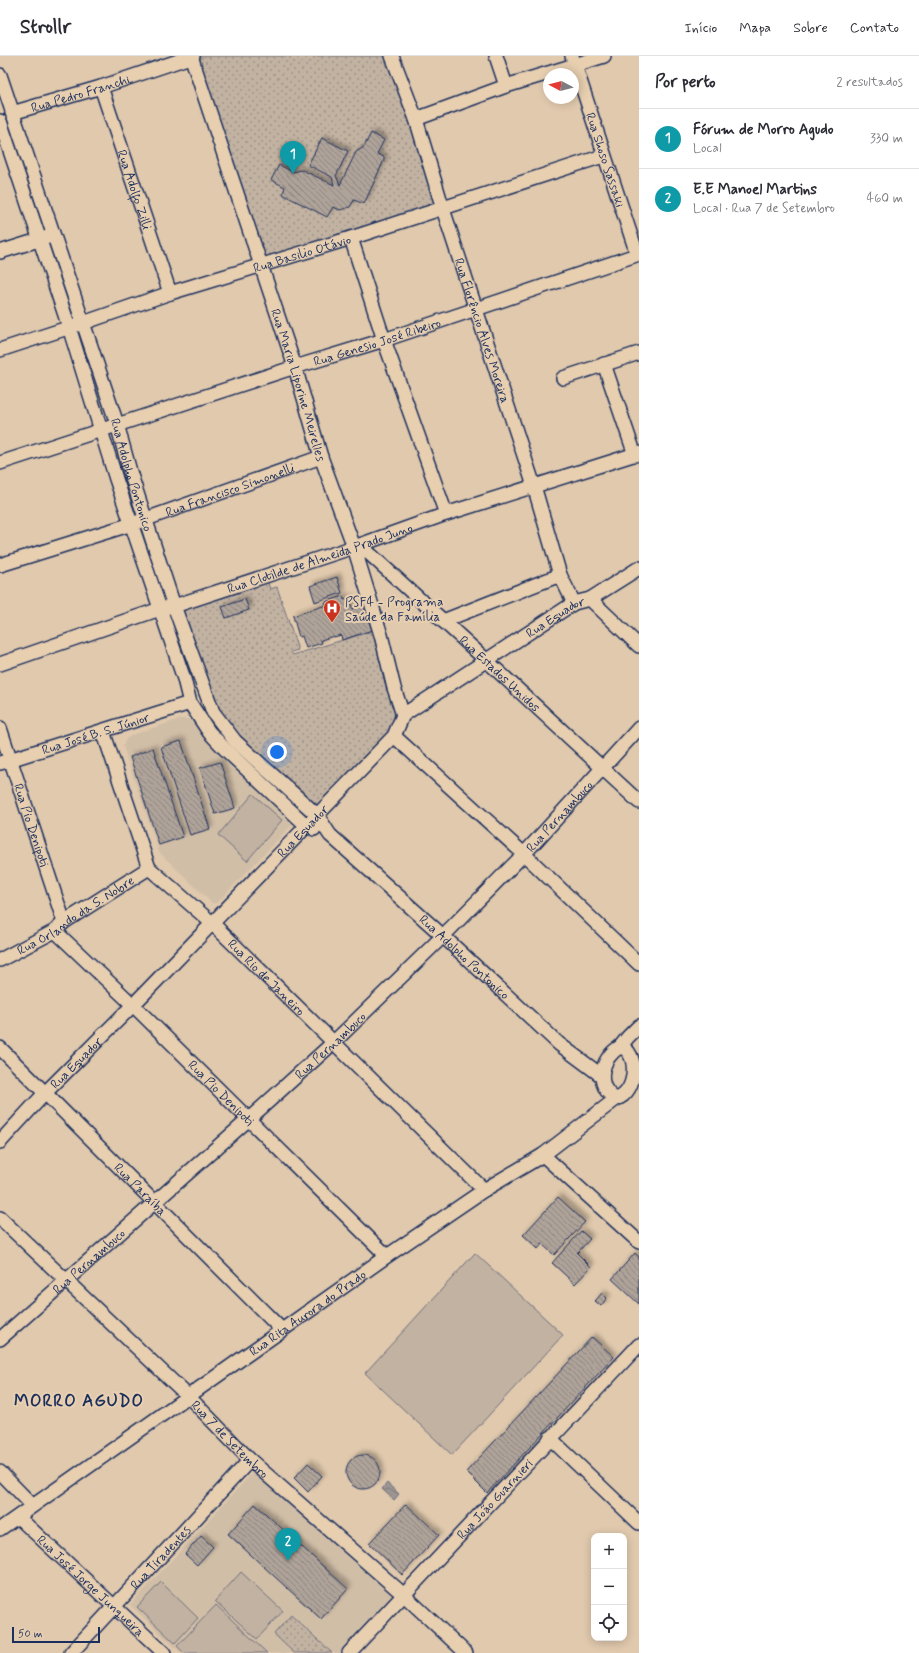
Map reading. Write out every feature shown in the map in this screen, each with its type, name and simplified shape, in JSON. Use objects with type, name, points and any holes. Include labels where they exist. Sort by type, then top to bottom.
[{"type":"street","name":"Rua Pedro Franchi","points":[[12,113],[192,56]]},
{"type":"street","name":"Rua Maria Liporine Meirelles","points":[[192,56],[295,367],[321,457],[357,546],[394,688],[403,715]]},
{"type":"street","name":"Rua Florêncio Alves Moreira","points":[[392,56],[416,119],[443,209],[534,486],[560,575],[574,603]]},
{"type":"street","points":[[496,56],[506,86]]},
{"type":"street","points":[[416,119],[574,61],[604,56]]},
{"type":"street","name":"Rua Shoso Sassaki","points":[[574,61],[603,156],[638,254]]},
{"type":"street","name":"Rua Adolpho Pontonico","points":[[0,75],[117,424],[131,474],[147,518],[174,606],[213,712],[222,726],[235,740],[317,815],[330,836],[443,936],[559,1044],[602,1076]]},
{"type":"street","name":"Rua Adolfo Zilli","points":[[101,86],[170,293]]},
{"type":"street","name":"Rua Adolpho Pontonico","points":[[0,121],[70,327],[116,479],[190,703],[209,732],[225,749],[307,826],[330,836]]},
{"type":"street","name":"Rua Basilio Otávio","points":[[0,350],[170,293],[443,209],[603,156]]},
{"type":"street","points":[[0,252],[53,235]]},
{"type":"street","points":[[351,238],[384,340],[446,514]]},
{"type":"street","name":"Rua Genesio José Ribeiro","points":[[0,463],[101,429],[384,340],[638,254]]},
{"type":"street","points":[[563,378],[639,352]]},
{"type":"street","points":[[604,364],[637,454]]},
{"type":"street","name":"Rua Clotilde de Almeida Prado Juno","points":[[0,664],[160,609],[174,606],[357,546],[446,514],[637,454]]},
{"type":"street","name":"Rua Francisco Simonelli","points":[[0,565],[132,524],[321,457]]},
{"type":"street","points":[[116,479],[131,474]]},
{"type":"street","name":"Rua Estados Unidos","points":[[357,546],[486,660],[639,802]]},
{"type":"street","name":"Rua Equador","points":[[0,1142],[46,1092],[133,1005],[394,736],[403,715],[574,603],[590,599],[639,568]]},
{"type":"street","points":[[443,621],[560,575]]},
{"type":"street","points":[[590,599],[639,646]]},
{"type":"street","name":"Rua José B. S. Júnior","points":[[6,760],[190,703]]},
{"type":"street","name":"Rua Pio Denipoti","points":[[0,728],[6,760],[59,926],[133,1005],[387,1256]]},
{"type":"street","name":"Rua Pernambuco","points":[[0,1339],[156,1202],[334,1042],[443,936],[524,854],[639,728]]},
{"type":"street","points":[[103,731],[149,868]]},
{"type":"street","points":[[394,736],[524,854],[639,964]]},
{"type":"street","name":"Rua Rio de Janeiro","points":[[149,868],[212,923],[484,1190]]},
{"type":"street","name":"Rua Orlando da S. Nobre","points":[[0,960],[59,926],[149,868]]},
{"type":"street","points":[[620,1047],[626,1048],[631,1052],[635,1063],[636,1072],[633,1084],[626,1093],[616,1099],[607,1091],[602,1076],[605,1063],[610,1054],[620,1047],[628,1036],[639,1026]]},
{"type":"street","name":"Rua Paraíba","points":[[0,1048],[46,1092],[282,1330]]},
{"type":"street","name":"Rua Rita Aurora do Prado","points":[[0,1529],[387,1256],[484,1190],[543,1154],[616,1099]]},
{"type":"street","points":[[543,1154],[639,1242]]},
{"type":"street","name":"Rua 7 de Setembro","points":[[0,1218],[188,1396],[250,1460],[404,1595],[466,1653]]},
{"type":"street","name":"Rua João Guarnieri","points":[[349,1653],[639,1345]]},
{"type":"street","points":[[550,1438],[636,1515]]},
{"type":"street","name":"Rua Tiradentes","points":[[71,1653],[250,1460]]},
{"type":"street","points":[[0,1472],[32,1505]]},
{"type":"street","name":"Rua José Jorge Junqueira","points":[[18,1517],[164,1653]]},
{"type":"shaded area","points":[[202,56],[390,56],[441,207],[263,264],[195,58]]},
{"type":"shaded area","points":[[267,580],[270,589],[277,587],[298,650],[291,652],[293,655],[379,629],[396,715],[391,729],[314,810],[236,734],[213,701],[180,609]]},
{"type":"shaded area","points":[[180,719],[188,719],[195,722],[222,757],[292,822],[291,826],[217,903],[212,903],[159,852],[123,746],[126,739],[132,735]]},
{"type":"shaded area","points":[[253,794],[282,820],[247,861],[218,835]]},
{"type":"shaded area","points":[[475,1253],[563,1335],[452,1455],[365,1373]]},
{"type":"shaded area","points":[[256,1469],[401,1596],[347,1653],[181,1653],[130,1605]]},
{"type":"shaded area","points":[[241,1572],[283,1611],[257,1639],[215,1601]]},
{"type":"shaded area","points":[[161,1582],[198,1618],[175,1643],[137,1607]]},
{"type":"shaded area","points":[[216,1605],[267,1653],[184,1653],[177,1646]]},
{"type":"shaded area","points":[[291,1615],[332,1653],[294,1653],[274,1634]]},
{"type":"water","points":[[387,1483],[399,1494],[394,1500],[382,1489]]},
{"type":"building","points":[[371,133],[384,140],[377,154],[384,157],[384,160],[364,204],[354,200],[350,207],[340,210],[333,207],[327,217],[284,195],[283,193],[285,187],[271,180],[279,165],[293,172],[302,170],[334,185],[332,177],[308,165],[322,138],[348,151],[336,176],[340,185],[356,152],[364,147]]},
{"type":"building","points":[[337,577],[342,593],[315,602],[310,586]]},
{"type":"building","name":"PSF4 - Programa Saúde da Família","points":[[343,596],[344,600],[349,598],[352,609],[364,605],[372,630],[342,640],[341,635],[334,636],[321,640],[322,643],[306,648],[302,636],[299,637],[293,616],[326,605],[325,602]]},
{"type":"building","points":[[245,599],[249,610],[226,618],[222,607]]},
{"type":"building","points":[[181,741],[210,829],[190,835],[161,747]]},
{"type":"building","points":[[153,748],[183,837],[159,845],[130,757]]},
{"type":"building","points":[[220,762],[235,808],[215,814],[200,768]]},
{"type":"building","points":[[558,1197],[585,1222],[554,1255],[542,1244],[538,1249],[523,1235]]},
{"type":"building","points":[[581,1231],[590,1239],[577,1253],[591,1267],[575,1284],[552,1263]]},
{"type":"building","points":[[635,1253],[639,1257],[639,1304],[612,1279]]},
{"type":"building","points":[[602,1293],[607,1298],[601,1306],[595,1301]]},
{"type":"building","points":[[592,1337],[614,1357],[487,1493],[466,1472]]},
{"type":"building","points":[[366,1455],[375,1460],[379,1465],[379,1479],[375,1484],[370,1488],[360,1489],[356,1488],[347,1479],[346,1469],[347,1465],[356,1456]]},
{"type":"building","points":[[308,1463],[322,1476],[308,1492],[294,1478]]},
{"type":"building","points":[[255,1504],[348,1589],[321,1619],[228,1534]]},
{"type":"building","points":[[406,1504],[439,1535],[402,1575],[369,1543]]},
{"type":"building","points":[[201,1536],[213,1547],[197,1565],[185,1554]]},
{"type":"place","name":"Fórum de Morro Agudo","points":[[293,174]]},
{"type":"place","name":"PSF4 - Programa Saúde da Família","points":[[332,623]]},
{"type":"place","name":"E.E Manoel Martins","points":[[288,1561]]},
{"type":"district","name":"MORRO AGUDO","points":[[79,1400]]}]
